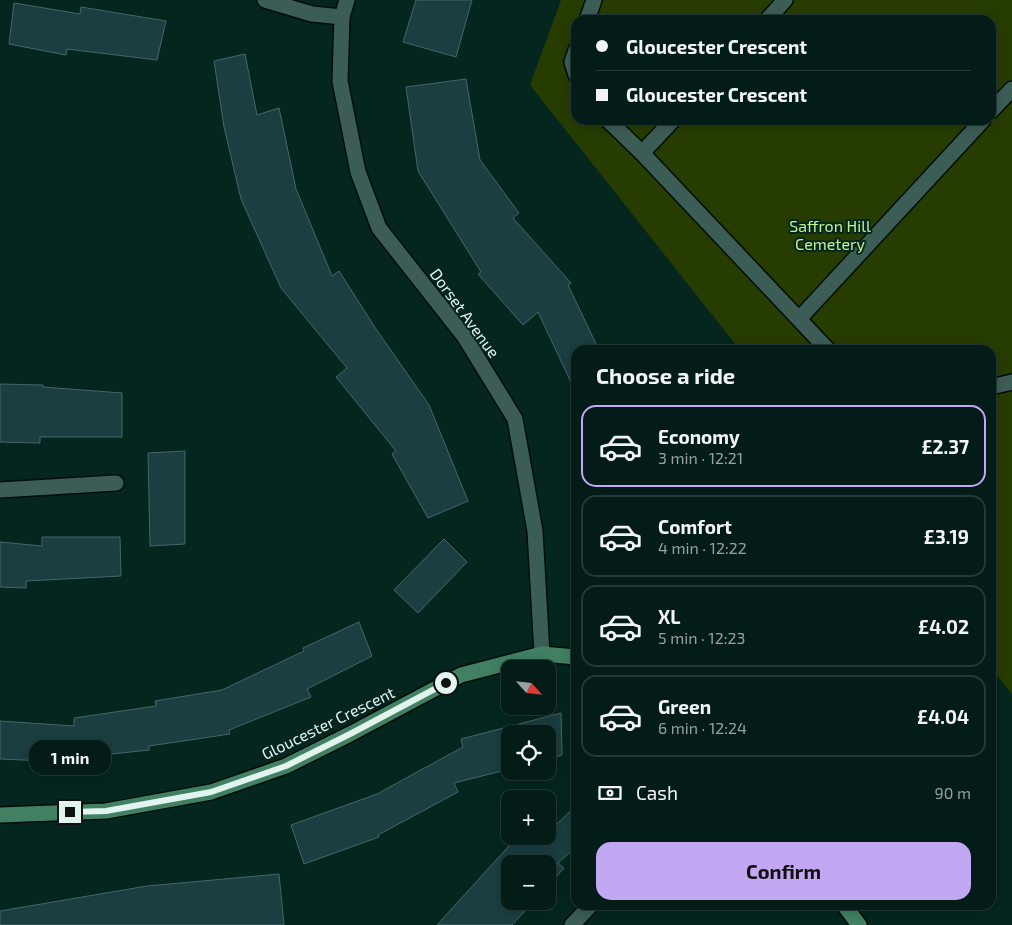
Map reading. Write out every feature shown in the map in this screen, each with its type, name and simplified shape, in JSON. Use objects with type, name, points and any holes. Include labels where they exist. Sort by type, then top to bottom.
[{"type":"street","points":[[265,0],[312,14],[342,17]]},
{"type":"street","name":"Dorset Avenue","points":[[347,0],[342,17],[340,81],[358,172],[379,228],[464,336],[515,419],[535,531],[542,654]]},
{"type":"street","points":[[589,15],[594,0]]},
{"type":"street","points":[[772,15],[785,0]]},
{"type":"street","points":[[996,106],[1012,89]]},
{"type":"street","points":[[613,125],[642,153],[823,345]]},
{"type":"street","points":[[642,153],[668,125]]},
{"type":"street","points":[[799,319],[978,125]]},
{"type":"street","points":[[996,386],[1012,382]]},
{"type":"street","points":[[0,490],[116,483]]},
{"type":"street","name":"Gloucester Crescent","points":[[0,815],[106,811],[211,792],[286,766],[461,675],[542,654],[571,657]]},
{"type":"street","points":[[572,925],[586,910]]},
{"type":"street","points":[[848,910],[859,925]]},
{"type":"green space","name":"Saffron Hill Cemetery","points":[[561,0],[1012,0],[1012,694],[996,674],[996,345],[736,345],[530,85]]},
{"type":"building","points":[[416,0],[472,0],[456,57],[403,42]]},
{"type":"building","points":[[14,3],[80,14],[81,7],[166,21],[157,60],[67,49],[66,55],[9,44]]},
{"type":"building","points":[[245,54],[257,115],[279,108],[296,189],[332,276],[339,271],[376,329],[429,405],[468,501],[428,518],[392,454],[396,451],[336,377],[347,368],[281,288],[241,199],[224,127],[214,61]]},
{"type":"building","points":[[466,79],[480,160],[519,213],[513,218],[571,283],[568,285],[597,345],[571,345],[571,382],[538,312],[523,325],[478,274],[481,272],[418,171],[406,87]]},
{"type":"building","points":[[0,384],[43,385],[43,387],[122,393],[122,437],[40,437],[40,443],[0,442]]},
{"type":"building","points":[[185,451],[185,544],[150,546],[148,453]]},
{"type":"building","points":[[42,537],[120,537],[121,576],[26,581],[26,588],[0,587],[0,542],[42,546]]},
{"type":"building","points":[[444,539],[467,562],[418,613],[394,590]]},
{"type":"building","points":[[359,622],[372,656],[307,689],[311,697],[229,730],[230,734],[149,746],[149,750],[46,761],[0,759],[0,721],[74,726],[74,718],[156,706],[155,701],[222,690],[304,651],[303,648]]},
{"type":"building","points":[[561,713],[562,755],[556,757],[556,725],[515,725],[556,715]]},
{"type":"building","points":[[501,729],[501,771],[454,783],[458,792],[378,835],[379,837],[304,864],[291,825],[377,794],[463,747],[461,739]]},
{"type":"building","points":[[571,811],[571,851],[558,863],[564,868],[556,877],[556,855],[501,855],[501,910],[526,910],[512,925],[437,925],[510,845],[556,845],[556,825]]},
{"type":"building","points":[[279,874],[284,925],[0,925],[0,911],[147,886]]},
{"type":"route","points":[[70,812],[106,811],[211,792],[286,766],[446,683]]}]
